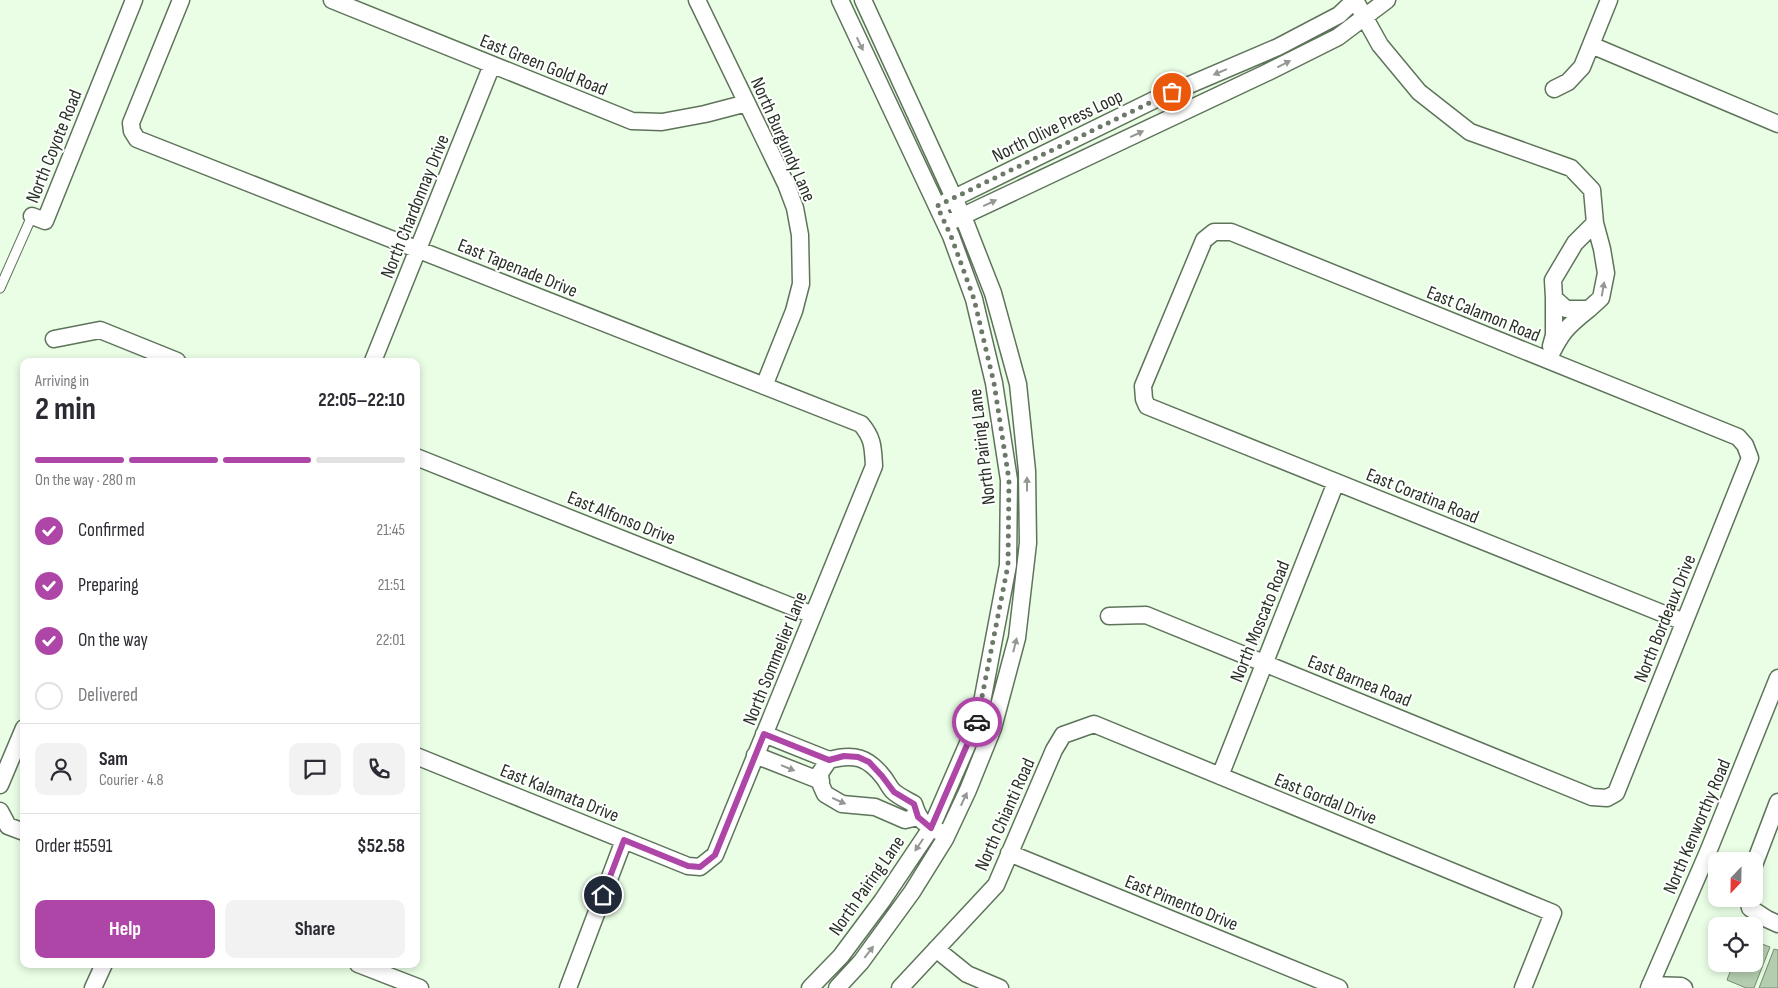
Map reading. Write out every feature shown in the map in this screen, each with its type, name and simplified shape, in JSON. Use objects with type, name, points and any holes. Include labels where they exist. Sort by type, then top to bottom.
[{"type":"street","name":"North Coyote Road","points":[[32,216],[45,221],[134,0]]},
{"type":"street","name":"East Tapenade Drive","points":[[181,0],[131,124],[132,132],[137,139],[861,424],[869,433],[873,447]]},
{"type":"street","name":"East Green Gold Road","points":[[332,0],[632,121],[662,122],[747,103]]},
{"type":"street","name":"North Burgundy Lane","points":[[697,0],[786,184],[800,236],[801,284],[799,293],[794,311],[764,386]]},
{"type":"street","name":"North Pairing Lane","points":[[810,988],[841,956],[882,901],[931,828],[978,718],[1008,565],[1009,480],[994,383],[974,299],[946,224],[840,0]]},
{"type":"street","name":"North Pairing Lane","points":[[837,988],[861,962],[886,930],[912,892],[947,835],[968,790],[994,728],[1017,638],[1028,543],[1027,471],[1018,384],[993,293],[962,216],[863,0]]},
{"type":"street","name":"North Olive Press Loop","points":[[937,206],[1148,102],[1278,47],[1339,15],[1355,0]]},
{"type":"street","points":[[1355,0],[1380,45],[1419,92],[1470,132],[1571,168],[1592,190],[1595,223],[1606,273],[1601,298],[1568,325],[1548,360]]},
{"type":"street","points":[[946,224],[1338,37],[1387,0]]},
{"type":"street","points":[[1554,89],[1568,82],[1582,67],[1609,0]]},
{"type":"street","points":[[1591,46],[1778,124]]},
{"type":"street","name":"North Chardonnay Drive","points":[[374,358],[492,65]]},
{"type":"street","points":[[1548,360],[1554,335],[1553,280],[1575,243],[1595,223]]},
{"type":"street","name":"East Calamon Road","points":[[1147,406],[1144,399],[1143,386],[1204,240],[1214,232],[1231,232],[1738,437]]},
{"type":"street","points":[[1554,298],[1566,309],[1589,309]]},
{"type":"street","points":[[54,339],[100,330],[170,358]]},
{"type":"street","name":"East Coratina Road","points":[[1147,406],[1684,622]]},
{"type":"street","name":"North Bordeaux Drive","points":[[1592,797],[1607,798],[1616,793],[1750,458],[1745,445],[1738,437]]},
{"type":"street","name":"North Sommelier Lane","points":[[688,866],[700,867],[715,855],[874,466],[873,447]]},
{"type":"street","name":"East Alfonso Drive","points":[[420,459],[813,615]]},
{"type":"street","name":"North Moscato Road","points":[[1220,776],[1336,482]]},
{"type":"street","name":"East Barnea Road","points":[[1109,616],[1146,615],[1592,797]]},
{"type":"street","name":"North Kenworthy Road","points":[[1651,987],[1778,678]]},
{"type":"street","name":"East Gordal Drive","points":[[1084,727],[1094,724],[1553,913],[1523,988]]},
{"type":"street","name":"North Chianti Road","points":[[900,988],[996,885],[1054,750],[1063,735],[1084,727]]},
{"type":"street","points":[[764,734],[829,760],[844,756],[858,757],[869,762],[894,792],[914,804],[918,817],[931,828],[947,835]]},
{"type":"street","points":[[0,785],[20,738]]},
{"type":"street","points":[[756,755],[821,781]]},
{"type":"street","name":"East Kalamata Drive","points":[[420,758],[688,866]]},
{"type":"street","points":[[829,760],[820,773],[825,794],[842,804],[875,806],[904,820],[918,817]]},
{"type":"street","points":[[1759,852],[1778,802]]},
{"type":"street","points":[[1,813],[8,826],[20,830]]},
{"type":"street","points":[[568,988],[624,840]]},
{"type":"street","name":"East Pimento Drive","points":[[1009,853],[1339,988]]},
{"type":"street","points":[[1754,908],[1766,919],[1778,924]]},
{"type":"street","points":[[936,949],[967,974],[1000,988]]},
{"type":"street","points":[[93,988],[102,968]]},
{"type":"street","points":[[368,968],[420,988]]},
{"type":"street","points":[[1651,987],[1684,988]]},
{"type":"lane","points":[[1330,20],[1338,37]]},
{"type":"lane","name":"North Coyote Road","points":[[0,288],[32,216]]},
{"type":"building","points":[[1763,944],[1770,947],[1763,965]]},
{"type":"building","points":[[1774,949],[1778,950],[1778,988],[1759,988]]},
{"type":"building","points":[[1730,972],[1760,972],[1754,988],[1746,988],[1727,980]]},
{"type":"way so far","points":[[977,722],[1008,565],[1009,480],[994,383],[974,299],[951,236],[937,206],[1172,92]]},
{"type":"route","points":[[603,895],[624,840],[688,866],[700,867],[715,855],[764,734],[829,760],[844,756],[858,757],[869,762],[894,792],[914,804],[918,817],[931,828],[977,722]]}]
